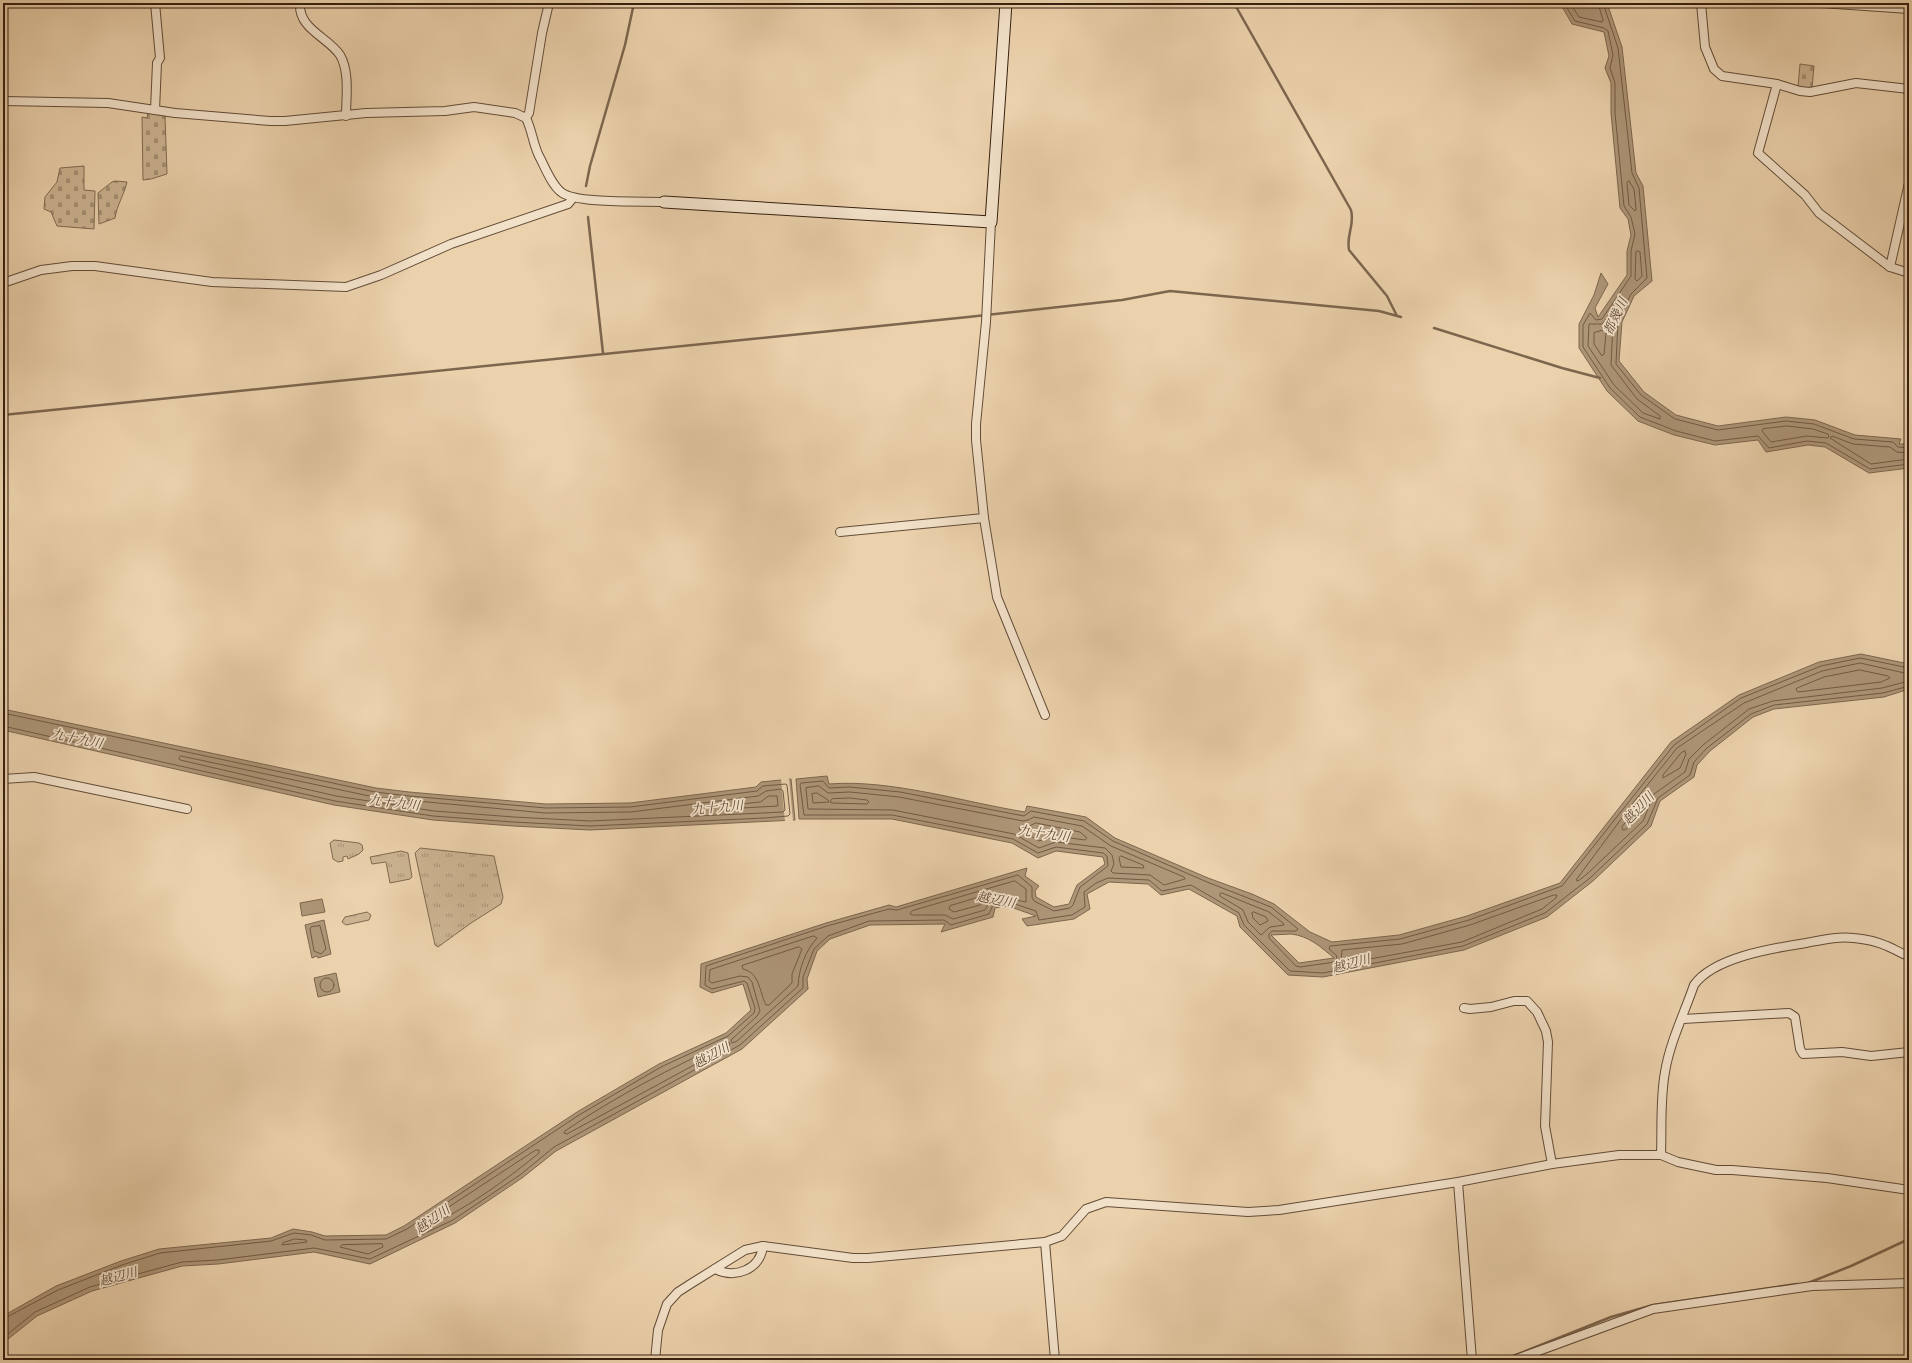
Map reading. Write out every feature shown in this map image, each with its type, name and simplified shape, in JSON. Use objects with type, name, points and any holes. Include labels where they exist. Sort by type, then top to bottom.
[{"type":"street","points":[[155,3],[160,58],[157,63],[155,110]]},
{"type":"street","points":[[300,3],[302,15],[308,26],[340,56],[345,70],[346,116]]},
{"type":"street","points":[[526,118],[529,113],[542,33],[549,3]]},
{"type":"street","points":[[1006,3],[991,222],[986,322],[976,424],[976,440],[984,518],[997,597],[1045,715]]},
{"type":"street","points":[[1701,3],[1705,47],[1714,69],[1722,76],[1778,84],[1800,91],[1810,92],[1856,83],[1909,90]]},
{"type":"street","points":[[1821,3],[1909,9]]},
{"type":"street","points":[[1778,84],[1758,153],[1805,195],[1819,213],[1890,267],[1909,273]]},
{"type":"street","points":[[3,101],[108,103],[175,113],[270,121],[346,116],[366,113],[445,111],[474,107],[515,113],[526,118],[538,155],[553,182],[563,193],[573,198],[589,200],[664,202],[991,222]]},
{"type":"street","points":[[1890,267],[1909,183]]},
{"type":"street","points":[[3,283],[41,270],[72,266],[95,266],[212,282],[346,287],[381,275],[451,244],[568,204],[573,198]]},
{"type":"street","points":[[840,532],[984,518]]},
{"type":"street","points":[[3,779],[34,777],[187,809]]},
{"type":"street","points":[[1662,1155],[1662,1104],[1665,1071],[1675,1035],[1683,1019],[1694,985],[1698,979],[1736,958],[1760,951],[1840,937],[1854,938],[1886,945],[1909,956]]},
{"type":"street","points":[[1464,1008],[1470,1009],[1492,1007],[1522,1000],[1527,1001],[1536,1012],[1546,1031],[1548,1042],[1545,1126],[1552,1164]]},
{"type":"street","points":[[1683,1019],[1789,1013],[1795,1017],[1800,1049],[1803,1054],[1842,1052],[1871,1056],[1909,1052]]},
{"type":"street","points":[[655,1360],[658,1330],[667,1304],[678,1292],[745,1250],[763,1246],[853,1258],[1045,1242],[1062,1236],[1086,1209],[1106,1202],[1248,1212],[1279,1210],[1458,1182],[1552,1164],[1619,1155],[1662,1155],[1678,1162],[1716,1170],[1827,1178],[1909,1190]]},
{"type":"street","points":[[1458,1182],[1472,1360]]},
{"type":"street","points":[[1045,1242],[1055,1360]]},
{"type":"street","points":[[714,1269],[720,1272],[732,1273],[752,1268],[760,1257],[763,1246]]},
{"type":"street","points":[[1514,1360],[1654,1309],[1812,1286],[1909,1283]]},
{"type":"green space","points":[[1800,64],[1814,66],[1812,88],[1798,87]]},
{"type":"green space","points":[[148,113],[165,116],[167,174],[143,180],[142,117],[147,118]]},
{"type":"green space","points":[[84,166],[84,190],[95,191],[94,229],[57,226],[51,212],[44,209],[45,197],[57,182],[60,168]]},
{"type":"green space","points":[[115,181],[127,182],[115,218],[99,224],[98,193]]},
{"type":"green space","points":[[334,840],[359,843],[362,845],[363,850],[359,854],[348,859],[347,856],[343,857],[343,861],[338,862],[333,859],[330,843]]},
{"type":"green space","points":[[420,848],[494,856],[503,897],[501,904],[471,923],[438,947],[435,945],[415,853]]},
{"type":"green space","points":[[401,851],[408,853],[412,877],[410,879],[390,883],[386,862],[372,864],[370,857]]},
{"type":"green space","points":[[367,912],[371,915],[369,920],[346,925],[342,922],[345,917]]},
{"type":"water","name":"都幾川","points":[[1560,3],[1607,3],[1622,47],[1636,173],[1643,186],[1652,281],[1634,296],[1622,322],[1619,361],[1644,392],[1676,415],[1718,426],[1786,417],[1815,420],[1855,435],[1901,439],[1899,444],[1909,444],[1909,468],[1869,473],[1825,447],[1808,445],[1766,452],[1758,440],[1715,445],[1674,435],[1638,421],[1607,391],[1579,348],[1579,324],[1594,295],[1601,273],[1608,284],[1595,308],[1598,317],[1627,275],[1627,251],[1631,235],[1628,219],[1620,208],[1611,113],[1611,83],[1605,68],[1609,56],[1604,32],[1572,24]]},
{"type":"water","points":[[1861,654],[1909,664],[1909,689],[1884,697],[1774,709],[1753,717],[1710,751],[1697,765],[1694,777],[1660,801],[1651,826],[1593,881],[1547,917],[1464,950],[1323,977],[1288,975],[1240,927],[1237,916],[1189,889],[1161,895],[1148,884],[1109,882],[1087,894],[1090,909],[1074,919],[1027,926],[1022,919],[1036,916],[1008,906],[995,908],[993,917],[941,932],[945,924],[870,925],[830,939],[817,951],[807,979],[808,989],[742,1049],[556,1151],[522,1178],[455,1223],[370,1264],[314,1252],[218,1264],[182,1266],[92,1291],[37,1316],[3,1343],[3,1316],[56,1286],[121,1261],[159,1249],[271,1238],[293,1229],[325,1236],[386,1235],[404,1226],[577,1112],[659,1064],[726,1033],[751,1010],[743,984],[712,993],[700,987],[701,964],[826,923],[889,905],[896,907],[1027,868],[1025,876],[1039,886],[1035,891],[1036,897],[1054,907],[1069,904],[1077,885],[1105,864],[1103,857],[1056,851],[1038,858],[1012,843],[892,819],[799,819],[796,779],[827,776],[829,784],[853,783],[902,788],[1025,812],[1027,806],[1086,817],[1115,838],[1208,878],[1252,894],[1274,904],[1310,932],[1332,942],[1399,935],[1467,916],[1560,883],[1671,742],[1739,695],[1819,662]],"holes":[[[1271,935],[1297,935],[1314,943],[1334,958],[1299,963]]]},
{"type":"water","name":"九十九川","points":[[3,709],[376,788],[409,792],[546,804],[630,803],[756,787],[761,782],[791,779],[795,820],[590,830],[433,820],[334,805],[3,730]]},
{"type":"water","points":[[322,899],[325,912],[302,916],[300,903]]},
{"type":"water","points":[[324,920],[331,954],[318,958],[317,956],[312,958],[305,925]]},
{"type":"water","points":[[336,973],[340,992],[318,997],[314,978]]},
{"type":"pier","points":[[789,778],[793,821],[785,822],[781,779]]},
{"type":"waterway","points":[[586,186],[590,166],[625,45],[634,3]]},
{"type":"waterway","points":[[1234,3],[1351,210],[1352,221],[1348,244],[1349,250],[1387,296],[1397,316]]},
{"type":"waterway","points":[[588,217],[603,353]]},
{"type":"waterway","points":[[3,415],[968,317],[1122,300],[1170,291],[1379,311],[1401,317]]},
{"type":"waterway","points":[[1434,328],[1562,368],[1600,378]]},
{"type":"waterway","points":[[1808,1283],[1851,1266],[1909,1239]]},
{"type":"waterway","points":[[1503,1360],[1611,1317],[1653,1305],[1797,1284]]},
{"type":"water label","name":"越辺川","points":[[1638,808]]},
{"type":"water label","name":"越辺川","points":[[996,899]]},
{"type":"water label","name":"越辺川","points":[[1351,963]]},
{"type":"water label","name":"越辺川","points":[[711,1055]]},
{"type":"water label","name":"越辺川","points":[[432,1219]]},
{"type":"water label","name":"越辺川","points":[[118,1276]]}]
